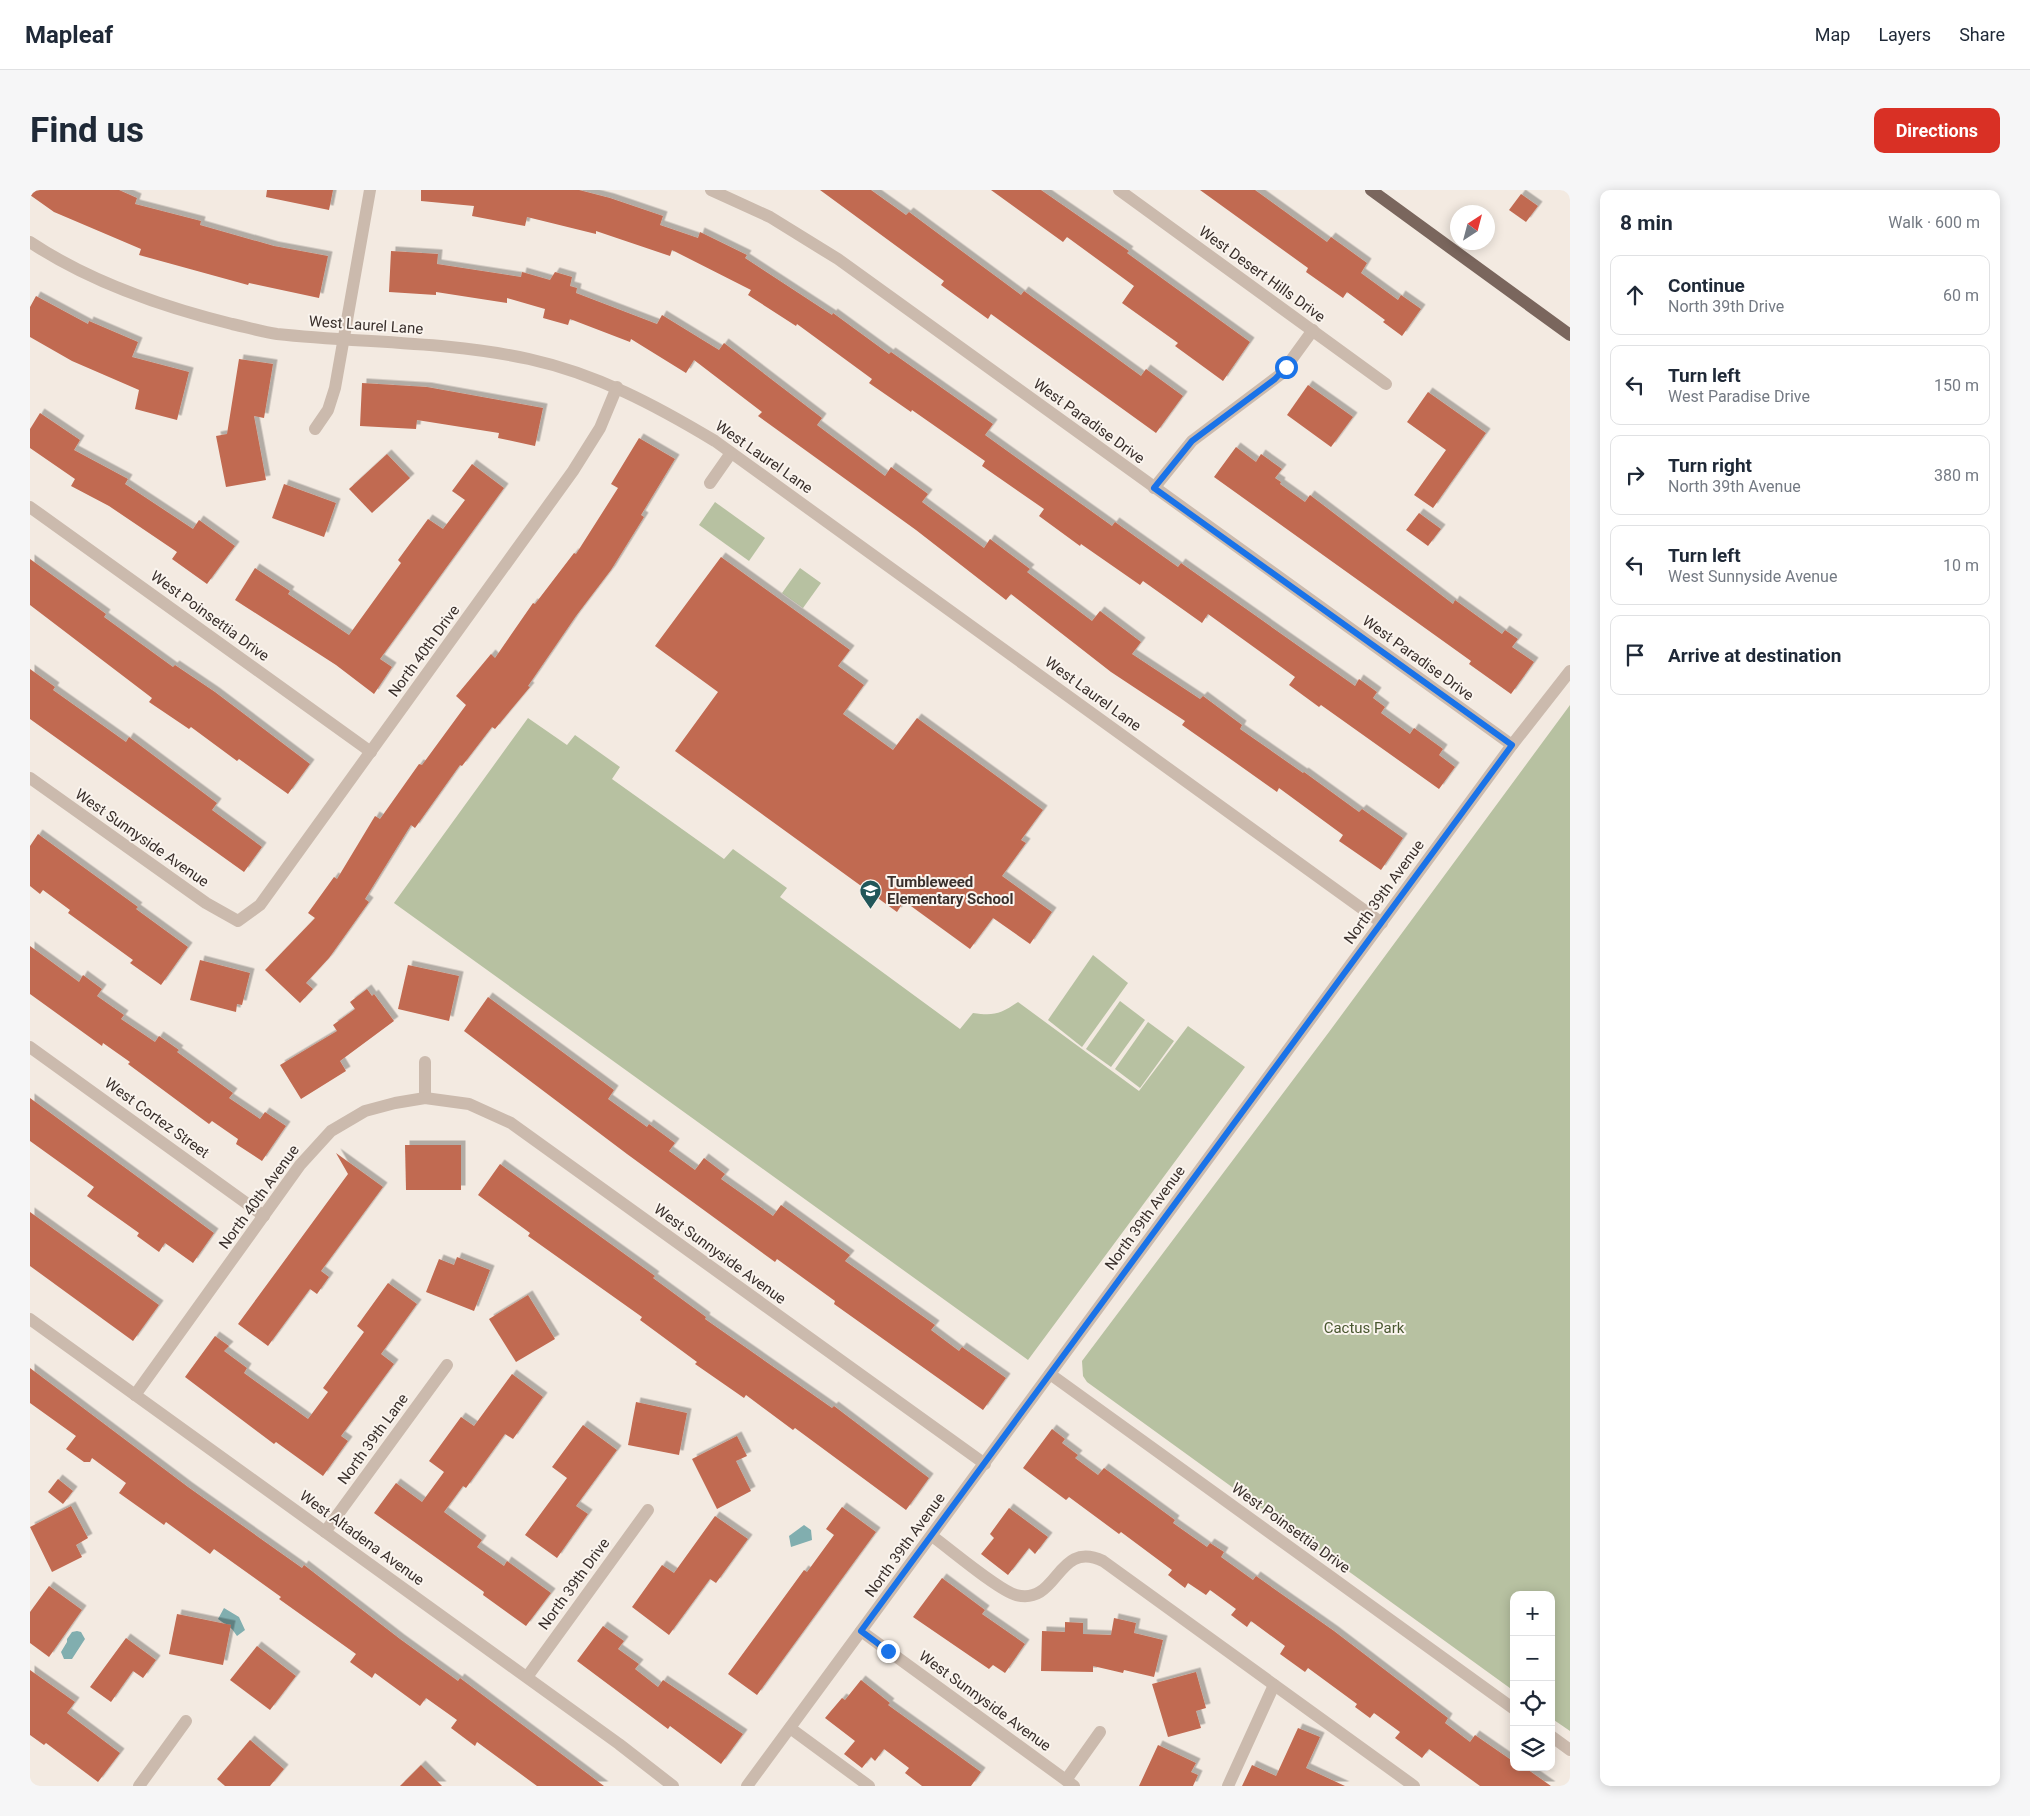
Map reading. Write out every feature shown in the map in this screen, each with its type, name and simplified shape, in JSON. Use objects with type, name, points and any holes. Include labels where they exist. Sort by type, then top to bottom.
[{"type":"main road","points":[[1371,190],[1570,336]]},
{"type":"street","points":[[315,429],[332,399],[370,190]]},
{"type":"street","name":"West Paradise Drive","points":[[712,190],[770,218],[838,259],[1512,745]]},
{"type":"street","name":"West Desert Hills Drive","points":[[1118,190],[1386,384]]},
{"type":"street","name":"West Laurel Lane","points":[[30,242],[112,286],[192,314],[274,334],[472,348],[530,359],[578,372],[617,387],[660,408],[731,453],[1382,923]]},
{"type":"street","points":[[1154,488],[1192,441],[1281,374],[1313,330]]},
{"type":"street","name":"North 40th Drive","points":[[238,921],[260,905],[573,471],[600,428],[617,387]]},
{"type":"street","points":[[710,483],[731,453]]},
{"type":"street","name":"West Poinsettia Drive","points":[[30,507],[371,752]]},
{"type":"street","name":"North 39th Avenue","points":[[747,1786],[1512,745],[1570,671]]},
{"type":"street","name":"West Sunnyside Avenue","points":[[32,783],[206,903],[238,921]]},
{"type":"street","name":"West Cortez Street","points":[[30,1047],[264,1216]]},
{"type":"street","points":[[425,1062],[425,1098]]},
{"type":"street","name":"West Sunnyside Avenue","points":[[425,1098],[469,1104],[511,1123],[984,1464]]},
{"type":"street","name":"North 40th Avenue","points":[[135,1395],[300,1165],[331,1131],[365,1111],[425,1098]]},
{"type":"street","name":"West Altadena Avenue","points":[[30,1319],[527,1677],[673,1786]]},
{"type":"street","name":"North 39th Lane","points":[[325,1532],[447,1365]]},
{"type":"street","name":"West Poinsettia Drive","points":[[1050,1374],[1510,1706]]},
{"type":"street","name":"North 39th Drive","points":[[527,1677],[648,1510]]},
{"type":"street","points":[[932,1536],[1007,1591],[1025,1596],[1042,1591],[1070,1560],[1087,1555],[1095,1557],[1414,1786]]},
{"type":"street","name":"West Sunnyside Avenue","points":[[861,1631],[1070,1783],[1100,1732]]},
{"type":"street","points":[[1228,1786],[1274,1685]]},
{"type":"street","points":[[139,1786],[186,1721]]},
{"type":"street","points":[[790,1728],[869,1786]]},
{"type":"street","points":[[1555,1739],[1570,1750]]},
{"type":"green space","points":[[715,502],[765,538],[749,561],[699,525]]},
{"type":"green space","points":[[800,568],[821,583],[803,608],[782,593]]},
{"type":"green space","name":"Cactus Park","points":[[1570,705],[1570,1731],[1555,1721],[1555,1591],[1510,1591],[1510,1688],[1087,1382],[1083,1376],[1082,1361],[1329,1032]]},
{"type":"green space","points":[[528,718],[567,745],[575,735],[620,767],[612,779],[724,859],[733,849],[787,888],[780,897],[960,1029],[973,1013],[997,1013],[1018,1002],[1139,1091],[1188,1026],[1245,1067],[1028,1360],[394,903]]},
{"type":"green space","points":[[1093,955],[1128,983],[1082,1047],[1048,1020]]},
{"type":"green space","points":[[1120,1001],[1145,1020],[1111,1067],[1086,1049]]},
{"type":"green space","points":[[1148,1022],[1174,1041],[1140,1088],[1115,1069]]},
{"type":"water","points":[[804,1525],[811,1530],[812,1540],[791,1547],[789,1536]]},
{"type":"water","points":[[224,1608],[239,1617],[245,1630],[237,1636],[232,1629],[218,1619]]},
{"type":"water","points":[[72,1632],[81,1632],[85,1639],[72,1659],[64,1659],[61,1652],[67,1639]]},
{"type":"building","points":[[30,190],[119,190],[137,198],[135,204],[201,221],[200,225],[274,246],[328,256],[319,298],[249,283],[248,285],[139,255],[141,249],[54,212],[30,195]]},
{"type":"building","points":[[267,190],[333,190],[329,210],[266,197]]},
{"type":"building","points":[[421,190],[579,190],[610,198],[663,216],[660,225],[698,238],[700,232],[747,255],[745,258],[832,315],[833,313],[889,354],[891,352],[993,424],[985,435],[1112,526],[1115,522],[1178,567],[1181,563],[1355,686],[1359,679],[1377,692],[1373,698],[1385,707],[1381,713],[1410,734],[1414,728],[1443,749],[1439,755],[1455,767],[1439,789],[1321,705],[1319,707],[1289,685],[1295,677],[1208,614],[1202,623],[1143,581],[1140,585],[1081,544],[1080,546],[1039,516],[1044,509],[982,466],[985,461],[912,410],[911,412],[869,383],[872,379],[797,324],[796,326],[748,295],[751,290],[672,250],[670,256],[596,231],[596,234],[527,217],[525,226],[472,216],[474,206],[421,201]]},
{"type":"building","points":[[820,190],[871,190],[906,215],[909,212],[1021,295],[1024,291],[1141,376],[1146,369],[1183,396],[1156,433],[991,314],[988,319],[941,285],[944,281]]},
{"type":"building","points":[[991,190],[1041,190],[1129,251],[1127,253],[1250,342],[1223,381],[1175,346],[1178,343],[1122,303],[1134,286],[1067,237],[1063,242]]},
{"type":"building","points":[[1200,190],[1255,190],[1327,242],[1331,237],[1367,263],[1361,273],[1398,300],[1401,295],[1421,309],[1402,336],[1383,322],[1385,320],[1347,292],[1343,298],[1306,272],[1308,268]]},
{"type":"building","points":[[1521,194],[1538,206],[1526,222],[1509,210]]},
{"type":"building","points":[[391,251],[438,254],[437,264],[521,277],[522,272],[550,280],[555,272],[572,277],[570,286],[577,288],[576,293],[657,324],[662,315],[719,350],[724,343],[822,418],[817,425],[885,476],[891,467],[928,494],[922,502],[984,548],[990,539],[1030,569],[1027,572],[1092,621],[1100,611],[1141,642],[1132,654],[1200,699],[1203,696],[1242,725],[1240,729],[1359,812],[1362,809],[1403,838],[1381,870],[1339,841],[1343,835],[1279,788],[1277,792],[1182,725],[1185,721],[1111,672],[1011,594],[1006,600],[916,530],[758,416],[762,412],[694,360],[686,373],[631,339],[630,342],[570,319],[568,325],[543,318],[545,309],[507,298],[507,303],[436,292],[436,295],[389,292]]},
{"type":"building","points":[[36,296],[88,324],[89,321],[138,342],[132,357],[189,372],[177,420],[135,409],[139,390],[72,361],[30,337],[30,307]]},
{"type":"building","points":[[239,359],[273,364],[264,418],[254,416],[266,480],[226,487],[216,436],[227,434]]},
{"type":"building","points":[[362,383],[427,387],[543,408],[535,446],[498,438],[499,433],[417,420],[416,429],[360,426]]},
{"type":"building","points":[[1308,385],[1353,417],[1331,447],[1287,415]]},
{"type":"building","points":[[1428,392],[1486,433],[1433,508],[1414,495],[1446,450],[1407,422]]},
{"type":"building","points":[[40,413],[80,440],[74,450],[128,479],[125,484],[193,529],[199,520],[235,546],[207,584],[172,559],[177,552],[109,506],[71,486],[75,479],[30,448],[30,429]]},
{"type":"building","points":[[639,438],[675,459],[641,515],[644,517],[611,570],[576,616],[528,686],[530,687],[495,729],[492,727],[462,766],[460,765],[415,828],[411,825],[365,899],[369,902],[329,958],[306,983],[313,989],[300,1003],[265,970],[315,918],[308,913],[334,877],[337,879],[375,816],[380,819],[419,764],[422,765],[466,705],[456,696],[491,654],[495,658],[533,603],[535,604],[574,553],[576,554],[618,488],[611,484]]},
{"type":"building","points":[[1236,447],[1256,462],[1261,454],[1282,469],[1275,478],[1281,482],[1280,484],[1305,502],[1310,495],[1453,604],[1455,600],[1502,634],[1505,630],[1518,639],[1512,647],[1534,662],[1511,694],[1469,664],[1471,661],[1214,477]]},
{"type":"building","points":[[387,454],[410,478],[372,513],[349,489]]},
{"type":"building","points":[[472,464],[504,488],[380,659],[392,667],[374,694],[336,665],[235,600],[255,568],[290,591],[288,594],[349,635],[401,563],[398,560],[428,519],[443,529],[465,500],[452,491]]},
{"type":"building","points":[[284,484],[336,503],[324,537],[272,518]]},
{"type":"building","points":[[1419,513],[1441,529],[1428,546],[1406,530]]},
{"type":"building","points":[[721,557],[850,650],[838,666],[864,685],[843,714],[893,750],[917,718],[1043,810],[1021,840],[1026,843],[1002,876],[1052,912],[1030,944],[993,918],[970,949],[904,901],[897,912],[675,751],[718,692],[655,646]]},
{"type":"building","points":[[30,559],[106,614],[104,617],[173,667],[175,665],[215,692],[310,764],[288,794],[239,759],[237,761],[191,727],[189,729],[149,702],[152,698],[30,605]]},
{"type":"building","points":[[30,669],[55,687],[53,690],[126,742],[129,737],[217,803],[212,810],[262,847],[244,872],[30,719]]},
{"type":"building","points":[[38,834],[138,907],[136,909],[188,947],[161,985],[130,963],[133,960],[68,913],[70,910],[43,890],[40,894],[30,886],[30,846]]},
{"type":"building","points":[[30,946],[79,982],[83,975],[102,989],[97,996],[124,1015],[121,1019],[155,1042],[159,1036],[179,1050],[177,1052],[233,1093],[229,1098],[260,1119],[265,1112],[286,1126],[262,1161],[236,1144],[238,1139],[212,1121],[209,1124],[128,1064],[130,1062],[103,1043],[102,1046],[30,994]]},
{"type":"building","points":[[200,960],[250,973],[242,1005],[237,1004],[236,1012],[190,1000]]},
{"type":"building","points":[[408,965],[459,976],[449,1021],[398,1009]]},
{"type":"building","points":[[367,989],[372,996],[374,994],[394,1021],[340,1061],[346,1071],[301,1099],[280,1065],[337,1031],[333,1025],[355,1009],[350,1002]]},
{"type":"building","points":[[488,997],[614,1090],[608,1099],[647,1127],[649,1124],[675,1143],[669,1151],[695,1170],[704,1158],[725,1174],[721,1179],[773,1216],[781,1205],[850,1255],[845,1261],[935,1325],[931,1330],[959,1351],[962,1347],[1006,1378],[983,1410],[834,1304],[835,1301],[777,1259],[775,1262],[627,1154],[464,1031]]},
{"type":"building","points":[[30,1098],[214,1233],[193,1263],[165,1243],[159,1252],[137,1236],[139,1233],[87,1196],[94,1187],[30,1141]]},
{"type":"building","points":[[405,1145],[461,1145],[461,1190],[406,1190]]},
{"type":"building","points":[[336,1153],[383,1187],[321,1271],[329,1277],[317,1294],[310,1289],[268,1346],[238,1324],[348,1174]]},
{"type":"building","points":[[500,1164],[655,1276],[653,1278],[706,1317],[705,1319],[832,1408],[834,1406],[929,1478],[906,1510],[795,1428],[793,1430],[746,1395],[744,1398],[695,1364],[697,1362],[640,1320],[642,1317],[528,1236],[530,1233],[478,1195]]},
{"type":"building","points":[[30,1212],[159,1305],[133,1341],[30,1266]]},
{"type":"building","points":[[457,1257],[490,1270],[474,1311],[426,1292],[439,1259],[454,1265]]},
{"type":"building","points":[[388,1283],[417,1304],[381,1354],[394,1364],[341,1436],[348,1441],[323,1476],[276,1442],[274,1444],[185,1377],[215,1336],[229,1346],[224,1351],[247,1368],[244,1373],[308,1419],[328,1392],[323,1388],[364,1332],[357,1326]]},
{"type":"building","points":[[528,1295],[555,1339],[516,1362],[489,1319]]},
{"type":"building","points":[[30,1368],[188,1487],[302,1568],[304,1565],[400,1639],[458,1681],[460,1678],[604,1786],[537,1786],[477,1742],[475,1746],[451,1728],[457,1720],[426,1698],[420,1706],[375,1673],[372,1678],[350,1662],[356,1654],[279,1599],[281,1597],[214,1549],[210,1554],[166,1522],[164,1525],[119,1493],[126,1483],[92,1458],[90,1462],[84,1462],[66,1449],[76,1436],[30,1403]]},
{"type":"building","points":[[512,1374],[543,1397],[513,1439],[505,1434],[466,1488],[463,1486],[444,1512],[482,1540],[477,1547],[504,1566],[507,1561],[551,1593],[526,1626],[483,1595],[484,1592],[374,1513],[396,1483],[422,1502],[444,1472],[429,1461],[461,1417],[474,1426]]},
{"type":"building","points":[[636,1402],[687,1413],[679,1455],[628,1445]]},
{"type":"building","points":[[583,1425],[617,1450],[576,1506],[588,1514],[557,1558],[525,1535],[567,1478],[552,1467]]},
{"type":"building","points":[[1052,1429],[1065,1439],[1062,1443],[1078,1455],[1075,1458],[1098,1475],[1104,1468],[1175,1520],[1173,1523],[1207,1547],[1210,1543],[1224,1552],[1221,1557],[1253,1580],[1256,1576],[1334,1631],[1448,1718],[1445,1723],[1470,1742],[1475,1735],[1510,1759],[1510,1771],[1530,1771],[1551,1786],[1480,1786],[1429,1749],[1422,1758],[1395,1738],[1400,1732],[1374,1713],[1370,1718],[1355,1707],[1357,1704],[1308,1668],[1305,1672],[1280,1654],[1285,1646],[1251,1621],[1247,1627],[1231,1615],[1236,1609],[1210,1590],[1206,1595],[1188,1583],[1185,1588],[1168,1575],[1172,1570],[1121,1532],[1119,1534],[1069,1497],[1066,1500],[1023,1468]]},
{"type":"building","points":[[737,1436],[747,1456],[736,1461],[751,1491],[717,1509],[692,1459]]},
{"type":"building","points":[[58,1479],[73,1491],[63,1504],[48,1492]]},
{"type":"building","points":[[71,1506],[88,1538],[76,1545],[82,1557],[52,1572],[30,1527]]},
{"type":"building","points":[[842,1507],[876,1532],[757,1695],[728,1674],[804,1570],[807,1572],[834,1535],[826,1529]]},
{"type":"building","points":[[1009,1508],[1048,1537],[1035,1554],[1029,1548],[1008,1575],[981,1554],[994,1538],[990,1534]]},
{"type":"building","points":[[715,1516],[748,1539],[716,1583],[710,1579],[669,1635],[632,1607],[662,1565],[674,1573]]},
{"type":"building","points":[[942,1578],[985,1610],[982,1614],[1025,1644],[1005,1673],[993,1665],[989,1669],[913,1617]]},
{"type":"building","points":[[49,1586],[82,1610],[49,1657],[30,1643],[30,1612]]},
{"type":"building","points":[[177,1614],[231,1625],[223,1665],[169,1654]]},
{"type":"building","points":[[1114,1618],[1136,1623],[1134,1633],[1163,1640],[1154,1677],[1124,1670],[1123,1673],[1093,1666],[1093,1672],[1041,1671],[1042,1631],[1065,1632],[1065,1622],[1083,1623],[1083,1634],[1111,1635]]},
{"type":"building","points":[[603,1626],[624,1641],[618,1649],[639,1664],[635,1669],[658,1687],[663,1680],[743,1734],[721,1764],[670,1726],[668,1729],[577,1661]]},
{"type":"building","points":[[126,1638],[156,1660],[143,1678],[133,1671],[111,1702],[90,1687]]},
{"type":"building","points":[[257,1646],[296,1676],[270,1710],[230,1680]]},
{"type":"building","points":[[30,1670],[75,1702],[67,1713],[120,1753],[98,1782],[46,1743],[44,1745],[30,1735]]},
{"type":"building","points":[[1196,1672],[1206,1708],[1196,1711],[1201,1728],[1168,1737],[1152,1684]]},
{"type":"building","points":[[861,1680],[890,1703],[888,1705],[981,1772],[971,1786],[922,1786],[905,1773],[909,1768],[884,1749],[875,1761],[871,1757],[862,1768],[844,1754],[855,1741],[825,1718],[842,1698],[845,1700]]},
{"type":"building","points":[[1298,1728],[1320,1737],[1306,1768],[1345,1786],[1242,1786],[1252,1765],[1276,1776]]},
{"type":"building","points":[[250,1740],[284,1769],[270,1786],[225,1786],[217,1779]]},
{"type":"building","points":[[1158,1745],[1196,1763],[1191,1772],[1198,1775],[1193,1786],[1139,1786]]},
{"type":"building","points":[[421,1765],[442,1786],[400,1786]]},
{"type":"place","name":"Tumbleweed Elementary School","points":[[871,910]]},
{"type":"route","points":[[888,1651],[861,1631],[1512,745],[1154,488],[1192,441],[1275,379],[1286,367]]}]
